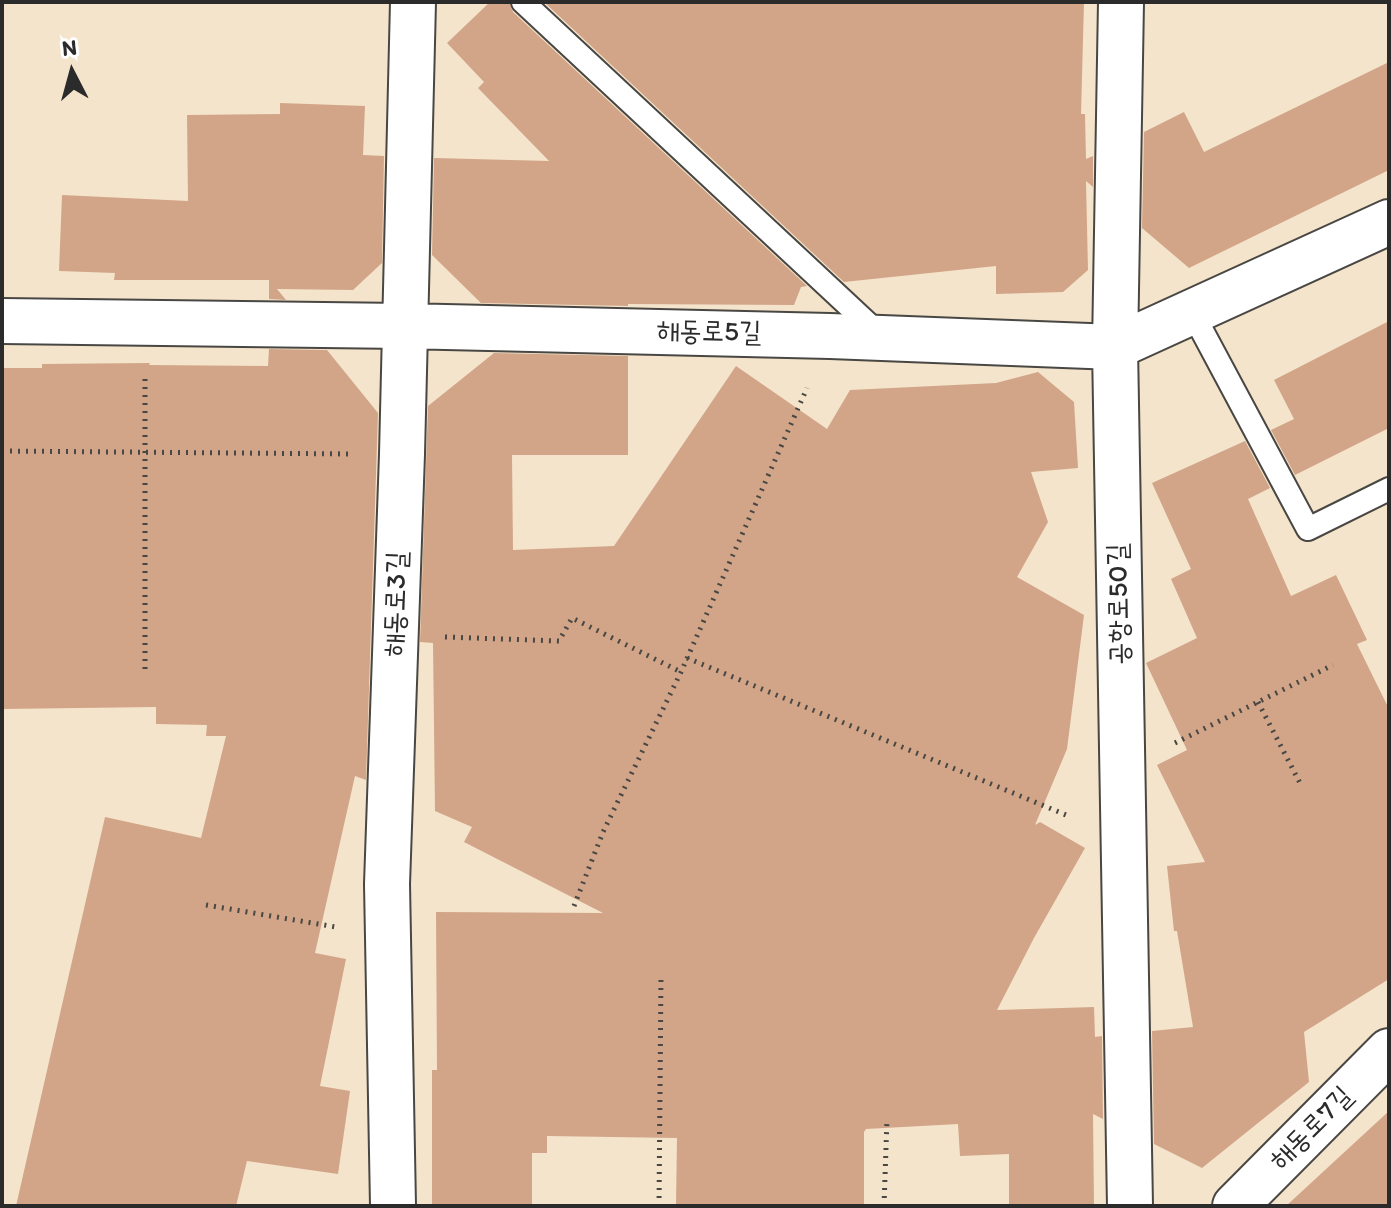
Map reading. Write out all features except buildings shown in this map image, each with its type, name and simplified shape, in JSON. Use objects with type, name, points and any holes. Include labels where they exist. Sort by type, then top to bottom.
[{"type":"street","name":"해동로3길","points":[[393,1206],[387,869],[402,454],[413,2]]},
{"type":"street","name":"공항로50길","points":[[1121,2],[1115,347],[1130,1206]]},
{"type":"street","name":"해동로5길","points":[[2,321],[403,326],[830,336],[1115,347],[1389,222]]},
{"type":"street","name":"해동로7길","points":[[1235,1206],[1389,1051]]},
{"type":"lane","points":[[523,2],[884,338]]},
{"type":"lane","points":[[1192,312],[1308,529],[1389,489]]},
{"type":"path","points":[[144,324],[145,669]]},
{"type":"path","points":[[574,906],[603,832],[681,672],[830,336]]},
{"type":"path","points":[[2,451],[402,454]]},
{"type":"path","points":[[396,636],[559,641],[572,618],[681,672]]},
{"type":"path","points":[[687,658],[1093,826],[1125,830]]},
{"type":"path","points":[[1124,768],[1333,665]]},
{"type":"path","points":[[1258,702],[1301,785]]},
{"type":"path","points":[[206,905],[388,935]]},
{"type":"path","points":[[659,1206],[661,974]]},
{"type":"path","points":[[884,1206],[887,1119]]}]
